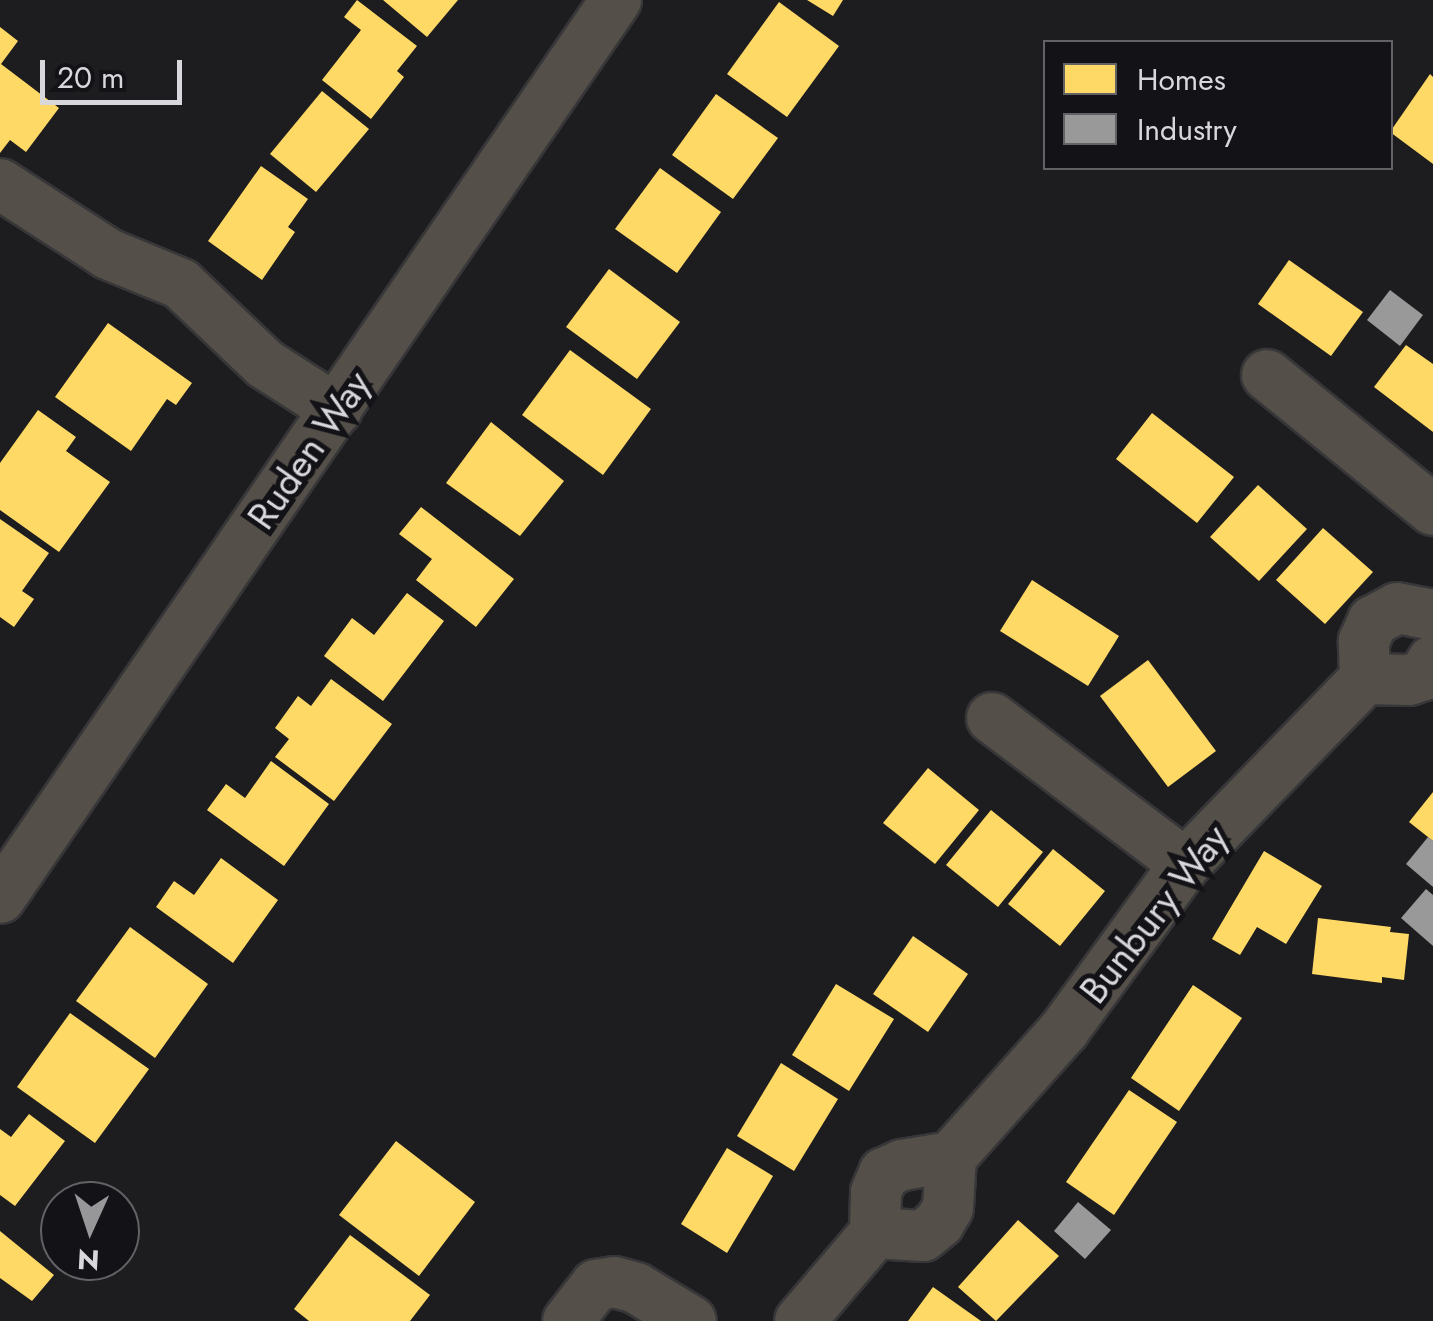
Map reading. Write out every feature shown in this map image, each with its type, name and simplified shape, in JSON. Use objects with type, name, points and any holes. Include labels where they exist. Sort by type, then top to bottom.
[{"type":"street","name":"Ruden Way","points":[[0,898],[616,0]]},
{"type":"street","points":[[0,184],[108,254],[181,284],[264,364],[337,410]]},
{"type":"street","points":[[1268,375],[1433,510]]},
{"type":"street","points":[[1433,616],[1397,608],[1372,621],[1364,640],[1365,679],[1409,680],[1424,674],[1433,660]]},
{"type":"street","name":"Bunbury Way","points":[[800,1321],[876,1233],[924,1236],[939,1223],[948,1208],[951,1157],[1064,1030],[1185,864],[1365,679]]},
{"type":"street","points":[[992,718],[1185,864]]},
{"type":"street","points":[[568,1321],[596,1285],[614,1282],[636,1288],[692,1321]]},
{"type":"building: Homes","points":[[357,0],[417,46],[397,71],[404,77],[371,119],[322,80],[361,30],[344,17]]},
{"type":"building: Homes","points":[[383,0],[458,0],[427,37]]},
{"type":"building: Homes","points":[[807,0],[843,0],[833,16]]},
{"type":"building: Homes","points":[[779,2],[839,46],[787,117],[727,74]]},
{"type":"building: Homes","points":[[0,27],[18,41],[1,64],[59,108],[26,152],[10,140],[0,153]]},
{"type":"building: Homes","points":[[1430,74],[1433,164],[1393,134],[1393,128]]},
{"type":"building: Homes","points":[[322,91],[369,129],[316,192],[270,154]]},
{"type":"building: Homes","points":[[716,94],[778,138],[733,199],[672,155]]},
{"type":"building: Homes","points":[[261,166],[308,199],[288,227],[295,232],[262,280],[208,241]]},
{"type":"building: Homes","points":[[660,168],[721,212],[677,273],[615,229]]},
{"type":"building: Homes","points":[[1289,260],[1363,312],[1331,356],[1258,304]]},
{"type":"building: Homes","points":[[609,269],[680,322],[637,379],[566,327]]},
{"type":"building: Homes","points":[[108,323],[192,383],[176,405],[167,399],[131,451],[55,397]]},
{"type":"building: Homes","points":[[1406,345],[1433,364],[1433,432],[1374,387]]},
{"type":"building: Homes","points":[[570,350],[651,409],[603,475],[522,415]]},
{"type":"building: Homes","points":[[38,410],[76,437],[66,451],[110,482],[59,552],[0,510],[0,463]]},
{"type":"building: Homes","points":[[1152,413],[1234,477],[1197,523],[1116,459]]},
{"type":"building: Homes","points":[[491,422],[564,481],[520,536],[446,483]]},
{"type":"building: Homes","points":[[1258,485],[1307,529],[1259,581],[1210,537]]},
{"type":"building: Homes","points":[[421,507],[514,579],[476,627],[416,580],[432,559],[399,534]]},
{"type":"building: Homes","points":[[0,519],[49,553],[22,591],[34,599],[14,627],[0,617]]},
{"type":"building: Homes","points":[[1323,528],[1373,572],[1325,624],[1276,580]]},
{"type":"building: Homes","points":[[1032,580],[1119,636],[1088,686],[1000,631]]},
{"type":"building: Homes","points":[[407,593],[444,621],[383,701],[324,656],[352,618],[374,635]]},
{"type":"building: Homes","points":[[1148,660],[1216,751],[1168,787],[1100,696]]},
{"type":"building: Homes","points":[[331,679],[392,724],[334,801],[275,757],[289,739],[275,728],[298,696],[311,706]]},
{"type":"building: Homes","points":[[271,761],[329,804],[284,866],[207,810],[226,784],[245,798]]},
{"type":"building: Homes","points":[[928,768],[979,810],[935,864],[883,823]]},
{"type":"building: Homes","points":[[1433,792],[1433,841],[1409,822]]},
{"type":"building: Homes","points":[[991,810],[1043,852],[998,907],[946,865]]},
{"type":"building: Homes","points":[[1053,849],[1105,891],[1060,946],[1008,904]]},
{"type":"building: Homes","points":[[1264,851],[1322,886],[1286,944],[1257,927],[1240,955],[1212,939]]},
{"type":"building: Homes","points":[[221,858],[278,900],[233,963],[156,907],[174,881],[194,895]]},
{"type":"building: Homes","points":[[1318,918],[1391,927],[1390,932],[1409,934],[1404,980],[1382,977],[1382,983],[1312,974]]},
{"type":"building: Homes","points":[[130,927],[208,984],[155,1058],[76,1001]]},
{"type":"building: Homes","points":[[913,936],[968,974],[928,1032],[873,994]]},
{"type":"building: Homes","points":[[836,984],[894,1019],[849,1091],[792,1055]]},
{"type":"building: Homes","points":[[1193,985],[1242,1018],[1179,1111],[1131,1078]]},
{"type":"building: Homes","points":[[70,1013],[149,1069],[95,1143],[17,1087]]},
{"type":"building: Homes","points":[[781,1063],[838,1099],[794,1171],[737,1136]]},
{"type":"building: Homes","points":[[1129,1090],[1177,1122],[1114,1215],[1066,1182]]},
{"type":"building: Homes","points":[[29,1114],[65,1141],[15,1206],[0,1195],[0,1129],[11,1137]]},
{"type":"building: Homes","points":[[396,1141],[475,1202],[419,1276],[339,1215]]},
{"type":"building: Homes","points":[[727,1148],[773,1176],[727,1253],[681,1224]]},
{"type":"building: Homes","points":[[1018,1220],[1059,1256],[996,1321],[958,1287]]},
{"type":"building: Homes","points":[[0,1231],[40,1264],[40,1281],[49,1281],[32,1301],[0,1278]]},
{"type":"building: Homes","points":[[350,1235],[430,1295],[410,1321],[309,1321],[294,1309]]},
{"type":"building: Homes","points":[[933,1287],[981,1321],[908,1321]]},
{"type":"building: Industry","points":[[1390,290],[1423,315],[1400,346],[1367,320]]},
{"type":"building: Industry","points":[[1428,837],[1433,841],[1433,887],[1406,864]]},
{"type":"building: Industry","points":[[1426,889],[1433,895],[1433,946],[1401,918]]},
{"type":"building: Industry","points":[[1078,1202],[1111,1230],[1085,1259],[1054,1231]]}]
